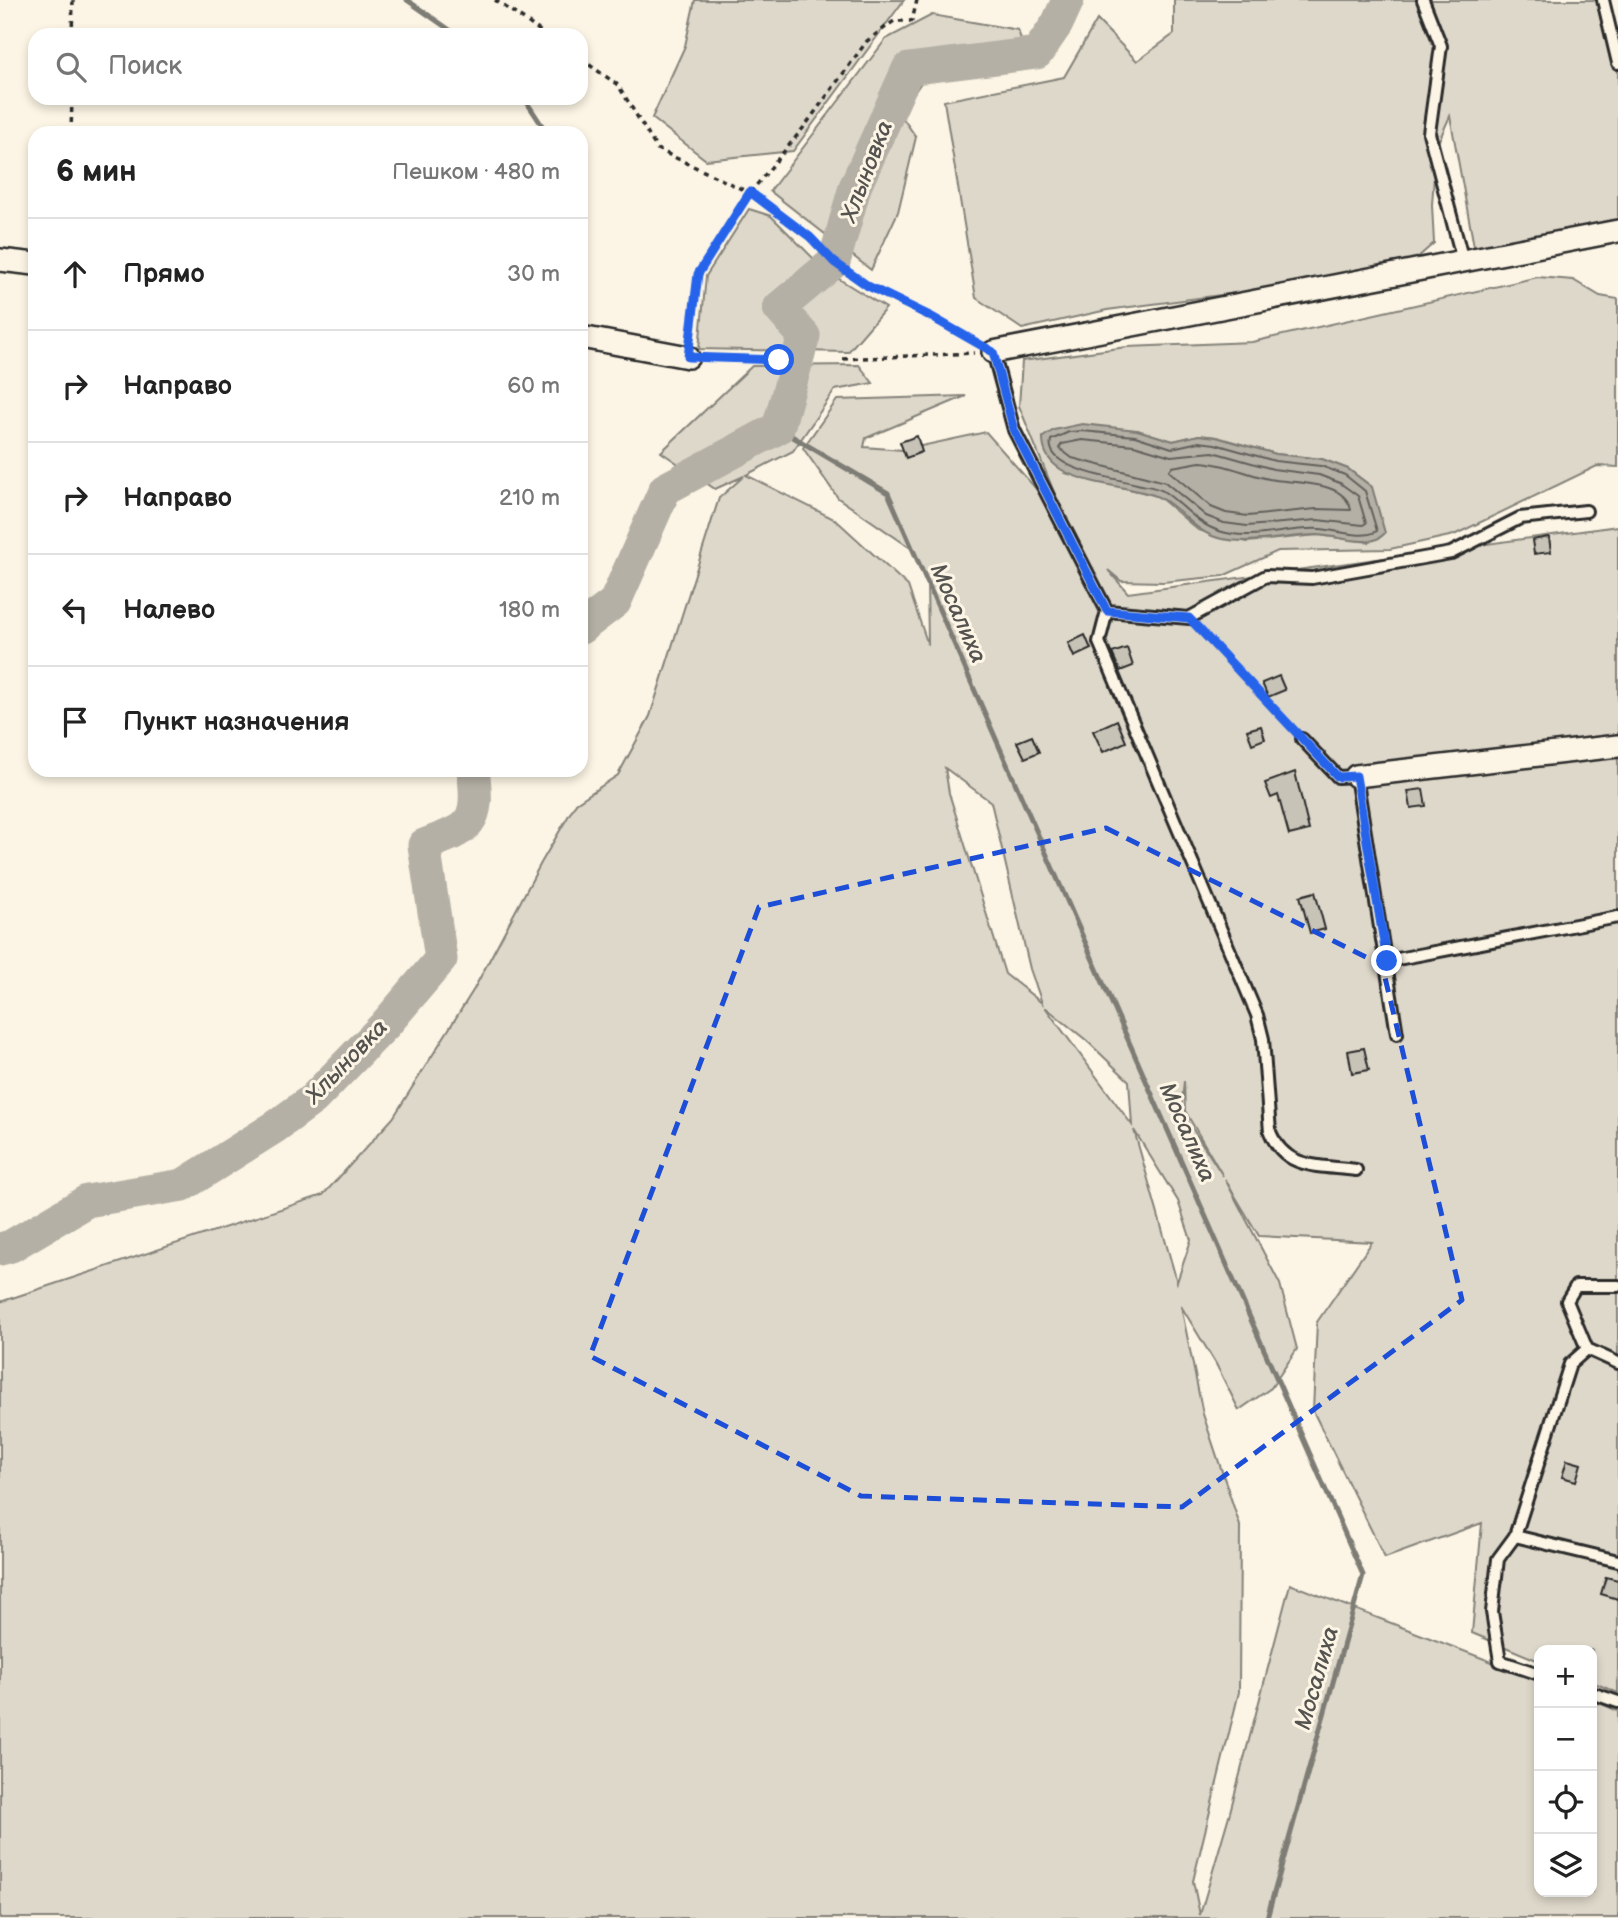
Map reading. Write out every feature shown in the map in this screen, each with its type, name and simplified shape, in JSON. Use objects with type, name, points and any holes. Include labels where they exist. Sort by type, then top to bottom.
[{"type":"street","points":[[993,352],[1618,231]]},
{"type":"street","points":[[0,260],[28,263]]},
{"type":"street","points":[[588,338],[688,357]]},
{"type":"street","points":[[1356,776],[1618,746]]},
{"type":"lane","points":[[1423,0],[1441,46],[1429,133],[1463,261]]},
{"type":"lane","points":[[1603,0],[1618,64]]},
{"type":"lane","points":[[993,352],[1014,430],[1107,611],[1099,642],[1257,1015],[1263,1039],[1270,1132],[1275,1145],[1295,1163],[1356,1170]]},
{"type":"lane","points":[[1107,611],[1189,618],[1266,576],[1312,578],[1451,553],[1520,518],[1586,511]]},
{"type":"lane","points":[[1302,739],[1338,777],[1356,776],[1398,1034]]},
{"type":"lane","points":[[1387,961],[1618,917]]},
{"type":"lane","points":[[1618,1286],[1576,1286],[1570,1293],[1568,1310],[1587,1349],[1618,1363]]},
{"type":"lane","points":[[1534,1672],[1500,1661],[1492,1612],[1498,1559],[1515,1536],[1570,1364],[1587,1349]]},
{"type":"lane","points":[[1515,1536],[1618,1562]]},
{"type":"lane","points":[[1597,1695],[1618,1702]]},
{"type":"path","points":[[72,28],[73,0]]},
{"type":"path","points":[[495,0],[536,28]]},
{"type":"path","points":[[779,360],[688,357],[698,274],[750,192],[804,127],[867,41],[894,21],[912,21],[917,0]]},
{"type":"path","points":[[588,64],[618,85],[657,149],[750,192],[810,237],[834,262],[868,286],[930,316],[993,352]]},
{"type":"path","points":[[71,126],[72,105]]},
{"type":"path","points":[[843,359],[993,352]]},
{"type":"path","points":[[1189,618],[1302,739]]},
{"type":"highlighted area","points":[[1106,828],[1382,965],[1462,1300],[1182,1507],[861,1496],[590,1356],[759,907]]},
{"type":"shaded area","points":[[695,0],[904,0],[793,151],[706,160],[652,118],[685,46]]},
{"type":"shaded area","points":[[1174,0],[1605,0],[1618,38],[1618,222],[1563,241],[1527,260],[1475,252],[1450,116],[1436,147],[1432,205],[1434,243],[1408,266],[1365,276],[1107,310],[1022,329],[976,298],[944,101],[1064,77],[1097,20],[1137,61],[1174,34]]},
{"type":"shaded area","points":[[932,15],[1018,30],[1028,63],[922,81],[900,114],[916,137],[898,212],[871,270],[770,191],[886,39]]},
{"type":"shaded area","points":[[749,209],[771,216],[826,271],[886,308],[848,352],[699,349],[706,276]]},
{"type":"shaded area","points":[[1538,277],[1573,280],[1600,296],[1618,299],[1618,467],[1597,466],[1454,535],[1390,549],[1278,551],[1223,576],[1163,582],[1121,581],[1108,570],[1128,593],[1618,526],[1618,1693],[1597,1684],[1597,1645],[1534,1645],[1534,1659],[1472,1633],[1482,1523],[1385,1558],[1313,1411],[1317,1322],[1372,1242],[1259,1236],[1225,1179],[1280,1284],[1297,1349],[1271,1388],[1239,1410],[1216,1364],[1181,1306],[1203,1414],[1240,1526],[1239,1692],[1193,1881],[1200,1915],[1290,1584],[1534,1678],[1534,1897],[1597,1897],[1597,1702],[1618,1711],[1618,1918],[0,1918],[0,1302],[323,1195],[393,1118],[474,989],[576,803],[618,775],[650,716],[719,498],[744,476],[715,489],[661,452],[752,366],[859,365],[873,383],[835,390],[793,451],[746,475],[836,520],[908,586],[928,645],[927,580],[912,549],[838,498],[803,448],[837,400],[966,396],[866,438],[864,447],[903,450],[986,432],[1067,524],[1019,406],[1022,361],[1127,347],[1252,342]],"holes":[[[1137,430],[1173,441],[1199,435],[1216,437],[1276,454],[1322,459],[1348,469],[1372,487],[1369,542],[1318,535],[1247,542],[1198,530],[1158,496],[1065,473]],[[945,768],[991,802],[1030,969],[1042,1003],[1005,974],[949,793]],[[1045,1007],[1086,1040],[1129,1081],[1132,1125]],[[1184,1081],[1185,1111],[1223,1176],[1181,1111]],[[1134,1130],[1178,1201],[1191,1240],[1177,1282]]]},
{"type":"water","points":[[1082,424],[1137,430],[1173,441],[1199,435],[1216,437],[1276,454],[1322,459],[1348,469],[1372,487],[1385,533],[1377,539],[1365,541],[1318,535],[1246,541],[1212,536],[1165,500],[1141,491],[1086,480],[1055,465],[1046,453],[1043,437],[1054,430]]},
{"type":"building","points":[[917,436],[922,452],[906,458],[900,442]]},
{"type":"building","points":[[1549,537],[1551,552],[1534,554],[1532,540]]},
{"type":"building","points":[[1085,635],[1091,649],[1074,657],[1068,643]]},
{"type":"building","points":[[1127,648],[1133,666],[1120,671],[1112,653]]},
{"type":"building","points":[[1279,676],[1285,690],[1268,697],[1262,683]]},
{"type":"building","points":[[1117,720],[1126,742],[1103,752],[1093,731]]},
{"type":"building","points":[[1261,726],[1265,739],[1252,744],[1247,730]]},
{"type":"building","points":[[1032,736],[1039,752],[1025,758],[1017,742]]},
{"type":"building","points":[[1295,772],[1309,830],[1289,835],[1278,795],[1271,798],[1265,783]]},
{"type":"building","points":[[1423,789],[1426,806],[1411,808],[1408,791]]},
{"type":"building","points":[[1315,892],[1325,929],[1310,933],[1300,896]]},
{"type":"building","points":[[1364,1048],[1369,1070],[1352,1073],[1348,1051]]},
{"type":"building","points":[[1567,1460],[1581,1464],[1576,1481],[1562,1477]]},
{"type":"building","points":[[1606,1577],[1618,1580],[1618,1599],[1601,1594]]},
{"type":"waterway","points":[[407,0],[447,28]]},
{"type":"waterway","name":"Хлыновка","points":[[588,623],[615,602],[665,489],[778,428],[804,336],[779,308],[834,262],[855,187],[908,69],[1037,53],[1057,24],[1068,0]]},
{"type":"waterway","points":[[529,105],[542,126]]},
{"type":"waterway","name":"Мосалиха","points":[[778,428],[888,493],[1363,1575],[1267,1918]]},
{"type":"waterway","name":"Хлыновка","points":[[0,1249],[11,1246],[87,1201],[183,1185],[275,1127],[313,1099],[385,1025],[441,959],[424,845],[452,834],[469,821],[475,802],[474,777]]},
{"type":"route","points":[[779,360],[688,357],[698,274],[750,192],[810,237],[834,262],[868,286],[930,316],[993,352],[1014,430],[1107,611],[1189,618],[1338,777],[1356,776],[1387,961]]}]
